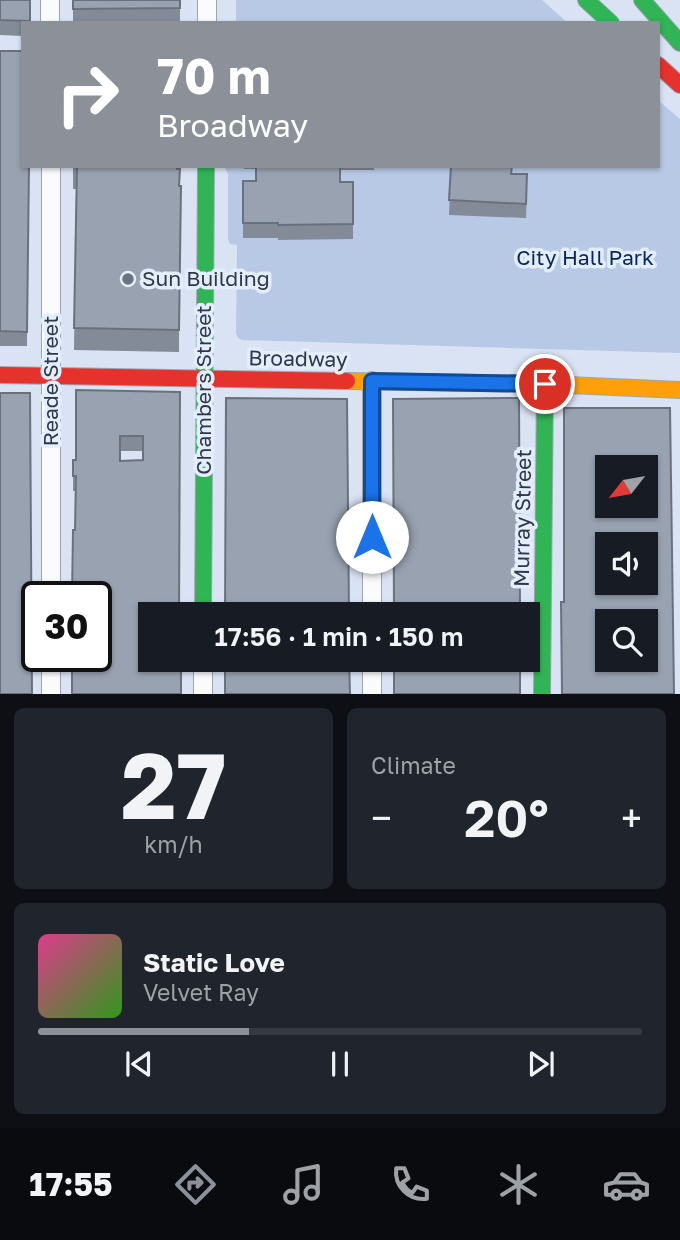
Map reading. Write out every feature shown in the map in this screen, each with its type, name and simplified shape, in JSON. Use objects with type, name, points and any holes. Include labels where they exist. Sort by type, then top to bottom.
[{"type":"main road","points":[[587,2],[609,21]]},
{"type":"main road","points":[[636,3],[650,21]]},
{"type":"main road","points":[[636,3],[658,21]]},
{"type":"main road","points":[[660,23],[678,38]]},
{"type":"main road","points":[[660,28],[678,38]]},
{"type":"main road","points":[[660,65],[680,85]]},
{"type":"main road","name":"Chambers Street","points":[[203,602],[206,168]]},
{"type":"main road","name":"Broadway","points":[[0,375],[545,384],[680,390]]},
{"type":"main road","name":"Murray Street","points":[[542,694],[545,384]]},
{"type":"street","points":[[50,0],[50,21]]},
{"type":"street","points":[[207,0],[207,21]]},
{"type":"street","points":[[660,60],[678,38]]},
{"type":"street","name":"Reade Street","points":[[51,168],[51,581]]},
{"type":"street","points":[[372,381],[372,602]]},
{"type":"street","points":[[51,672],[51,694]]},
{"type":"street","points":[[203,672],[203,694]]},
{"type":"street","points":[[372,672],[372,694]]},
{"type":"green space","points":[[236,0],[542,0],[566,21],[236,21]]},
{"type":"green space","name":"City Hall Park","points":[[660,102],[680,119],[680,353],[242,340],[236,333],[237,245],[230,244],[228,240],[228,174],[225,168],[660,168]]},
{"type":"building","points":[[0,0],[30,0],[30,21],[0,20]]},
{"type":"building","points":[[73,0],[180,0],[180,8],[73,9]]},
{"type":"building","points":[[0,51],[21,51],[21,168],[29,168],[27,332],[0,331]]},
{"type":"building","name":"Sun Building","points":[[77,168],[180,169],[179,330],[74,328]]},
{"type":"building","points":[[256,168],[340,168],[340,182],[353,182],[353,224],[243,223],[243,181],[256,181]]},
{"type":"building","points":[[451,168],[512,168],[511,174],[527,174],[526,204],[449,200]]},
{"type":"building","points":[[76,390],[180,392],[179,602],[138,602],[138,672],[181,672],[181,694],[72,694],[72,672],[112,672],[112,581],[72,581],[76,476],[73,476],[73,460],[76,460]],"holes":[[[120,436],[143,436],[143,460],[120,461]]]},
{"type":"building","points":[[0,393],[30,393],[31,581],[21,581],[21,672],[32,672],[32,694],[0,694]]},
{"type":"building","points":[[226,398],[347,399],[349,602],[225,602]]},
{"type":"building","points":[[519,398],[520,602],[394,602],[393,399]]},
{"type":"building","points":[[564,408],[670,408],[674,694],[562,694],[561,602],[564,602]]},
{"type":"building","points":[[225,672],[349,672],[350,694],[225,694]]},
{"type":"building","points":[[394,672],[520,672],[520,694],[394,694]]},
{"type":"traffic: fast","points":[[586,0],[609,21]]},
{"type":"traffic: fast","points":[[642,0],[680,43]]},
{"type":"traffic: fast","points":[[203,602],[206,168]]},
{"type":"traffic: fast","points":[[542,694],[545,384]]},
{"type":"traffic: slow","points":[[347,381],[545,384],[680,390]]},
{"type":"traffic: jam","points":[[660,67],[680,85]]},
{"type":"traffic: jam","points":[[0,375],[347,381]]},
{"type":"place","name":"Sun Building","points":[[128,279]]},
{"type":"route","points":[[372,537],[372,381],[545,384]]}]
